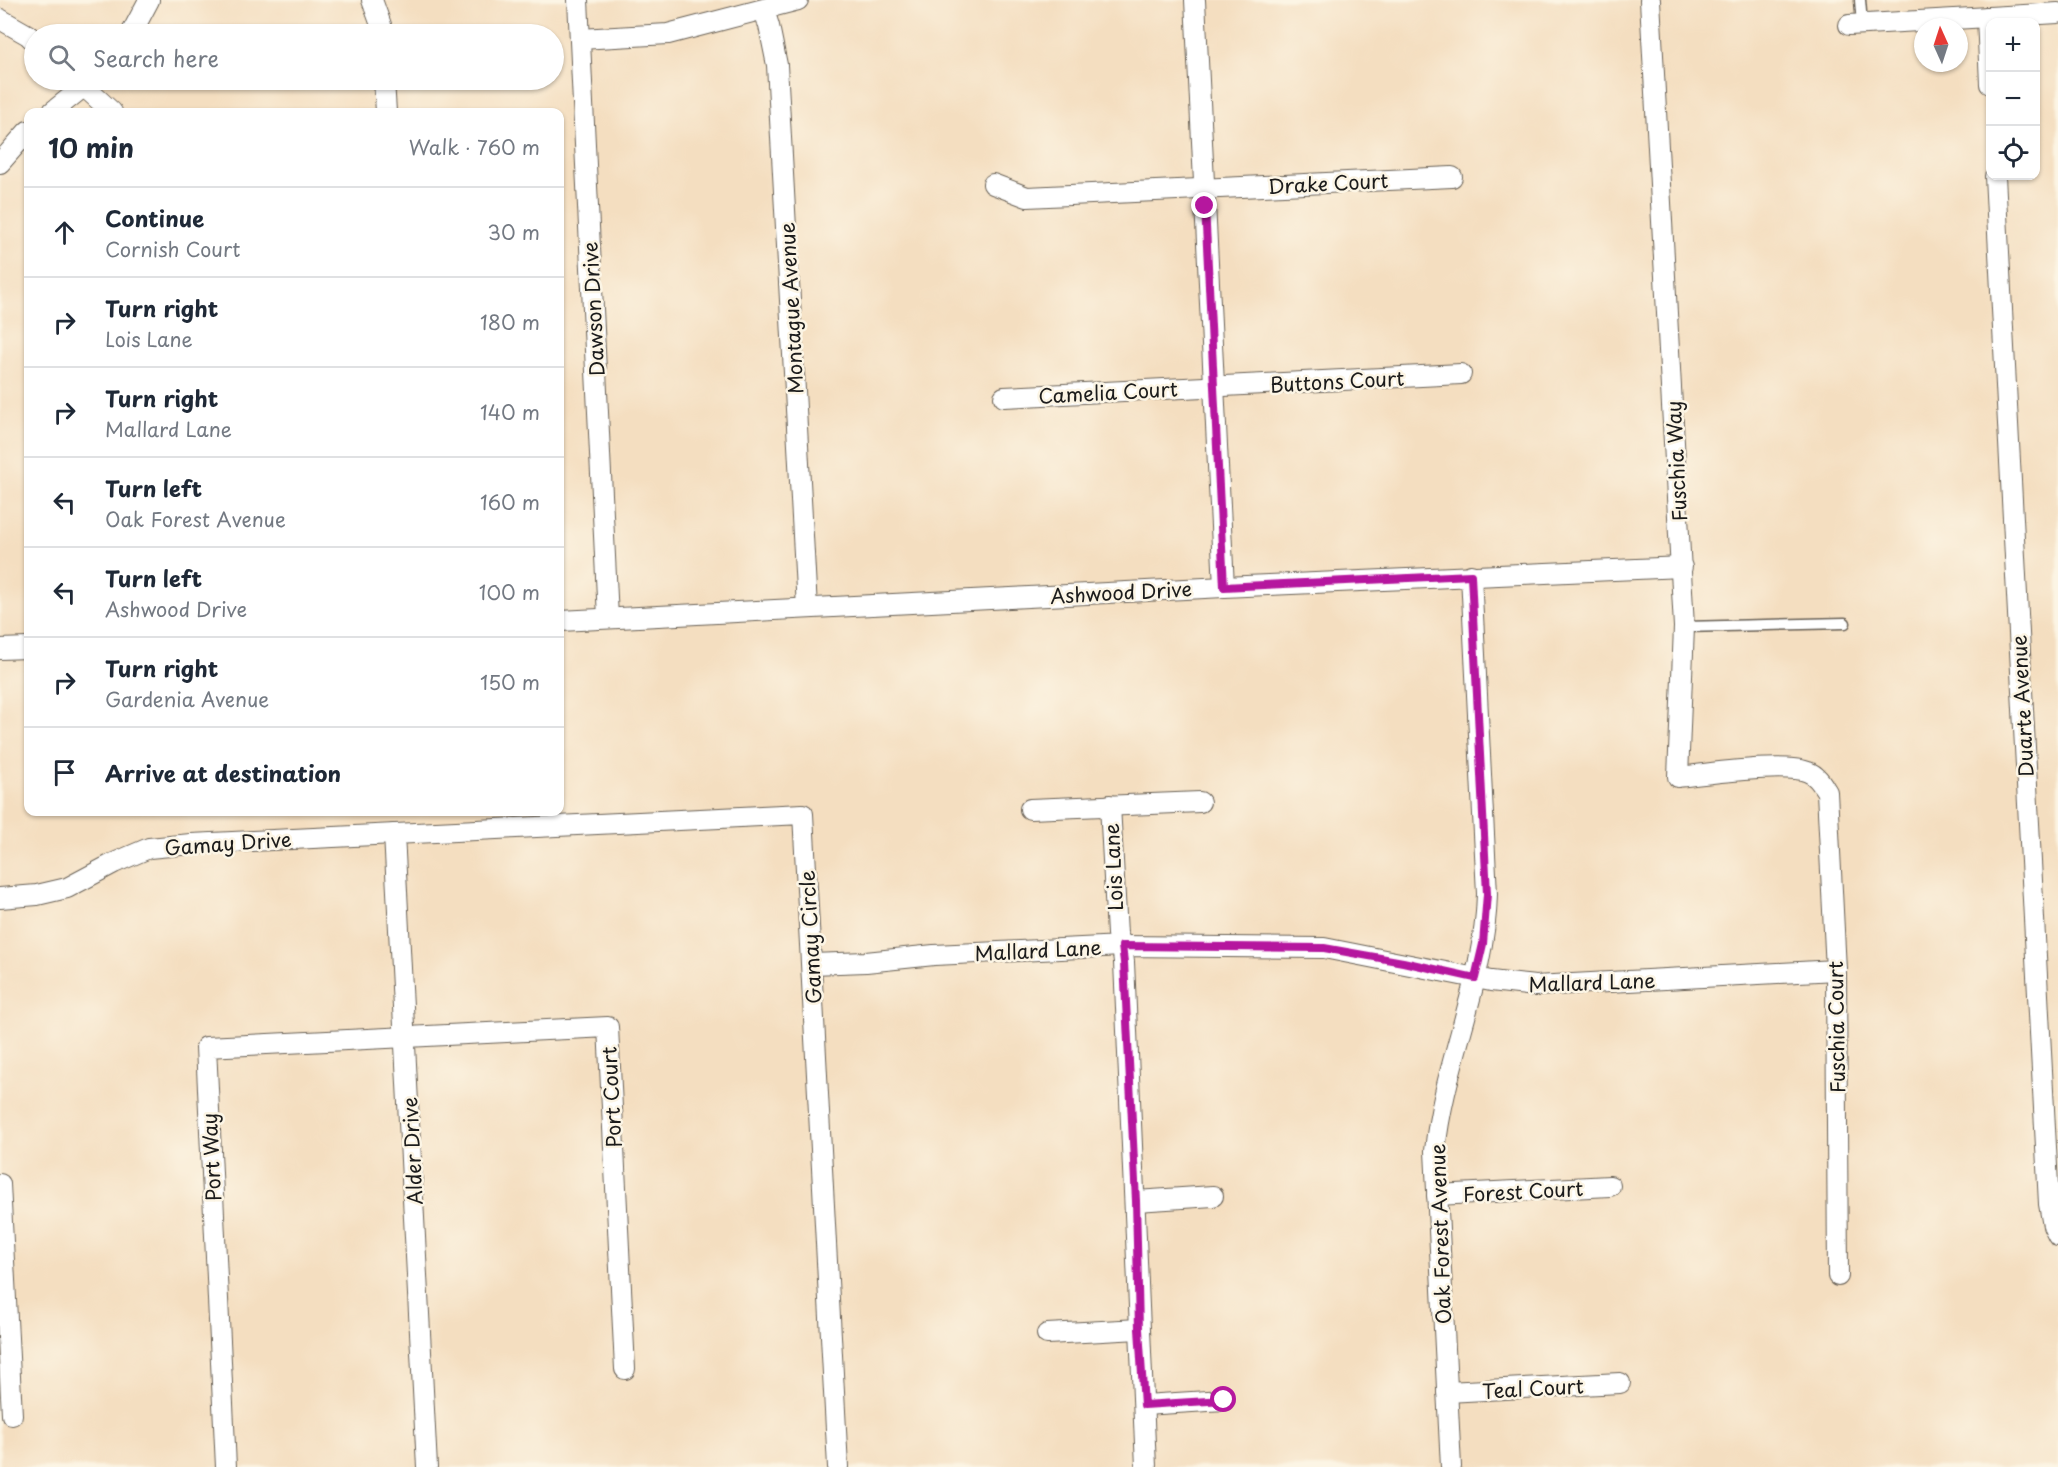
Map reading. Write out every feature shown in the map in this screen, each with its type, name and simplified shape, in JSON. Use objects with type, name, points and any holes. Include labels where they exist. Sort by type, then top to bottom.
[{"type":"street","points":[[136,24],[149,0]]},
{"type":"street","points":[[372,0],[381,24]]},
{"type":"street","name":"Dawson Drive","points":[[578,0],[608,618]]},
{"type":"street","points":[[580,39],[668,34],[798,0]]},
{"type":"street","points":[[1194,0],[1224,587]]},
{"type":"street","name":"Fuschia Way","points":[[1650,0],[1682,567],[1684,627],[1678,777],[1788,768],[1809,772],[1820,780]]},
{"type":"street","name":"Montague Avenue","points":[[764,10],[777,65],[807,608]]},
{"type":"street","points":[[1856,24],[2058,13]]},
{"type":"street","points":[[1987,17],[1989,72]]},
{"type":"street","points":[[0,19],[24,33]]},
{"type":"street","points":[[56,108],[75,90]]},
{"type":"street","points":[[91,90],[108,108]]},
{"type":"street","points":[[385,90],[386,108]]},
{"type":"street","points":[[0,163],[24,136]]},
{"type":"street","name":"Drake Court","points":[[993,184],[1028,197],[1452,177]]},
{"type":"street","name":"Duarte Avenue","points":[[1995,180],[2049,1204],[2053,1226],[2058,1236]]},
{"type":"street","name":"Buttons Court","points":[[1213,387],[1461,374]]},
{"type":"street","name":"Camelia Court","points":[[1004,398],[1213,387]]},
{"type":"street","name":"Ashwood Drive","points":[[564,621],[1471,575],[1682,567]]},
{"type":"street","name":"Oak Forest Avenue","points":[[1451,1467],[1435,1150],[1437,1130],[1483,944],[1487,894],[1471,575]]},
{"type":"street","points":[[0,649],[24,648]]},
{"type":"street","name":"Fuschia Court","points":[[1820,780],[1827,792],[1836,970],[1838,1276]]},
{"type":"street","points":[[1030,809],[1200,802]]},
{"type":"street","name":"Lois Lane","points":[[1110,805],[1117,934],[1122,946],[1124,962],[1146,1467]]},
{"type":"street","name":"Gamay Circle","points":[[394,834],[803,814],[838,1467]]},
{"type":"street","name":"Gamay Drive","points":[[0,898],[37,895],[67,888],[114,863],[149,848],[394,834]]},
{"type":"street","name":"Alder Drive","points":[[394,834],[427,1467]]},
{"type":"street","name":"Mallard Lane","points":[[812,964],[866,962],[934,955],[1122,946],[1324,948],[1475,978],[1535,986],[1836,970]]},
{"type":"street","name":"Port Court","points":[[406,1037],[608,1027],[625,1369]]},
{"type":"street","name":"Port Way","points":[[226,1467],[206,1047],[406,1037]]},
{"type":"street","points":[[0,1184],[12,1415]]},
{"type":"street","name":"Forest Court","points":[[1437,1195],[1610,1186]]},
{"type":"street","points":[[1136,1201],[1213,1196]]},
{"type":"street","points":[[1047,1334],[1139,1329]]},
{"type":"street","name":"Teal Court","points":[[1447,1392],[1620,1383]]},
{"type":"street","points":[[1144,1405],[1224,1400]]},
{"type":"lane","points":[[1856,24],[1860,0]]},
{"type":"lane","points":[[1684,627],[1845,623]]},
{"type":"route","points":[[1205,206],[1224,587],[1471,575],[1487,894],[1483,944],[1475,978],[1324,948],[1122,946],[1144,1405],[1224,1400]]}]
